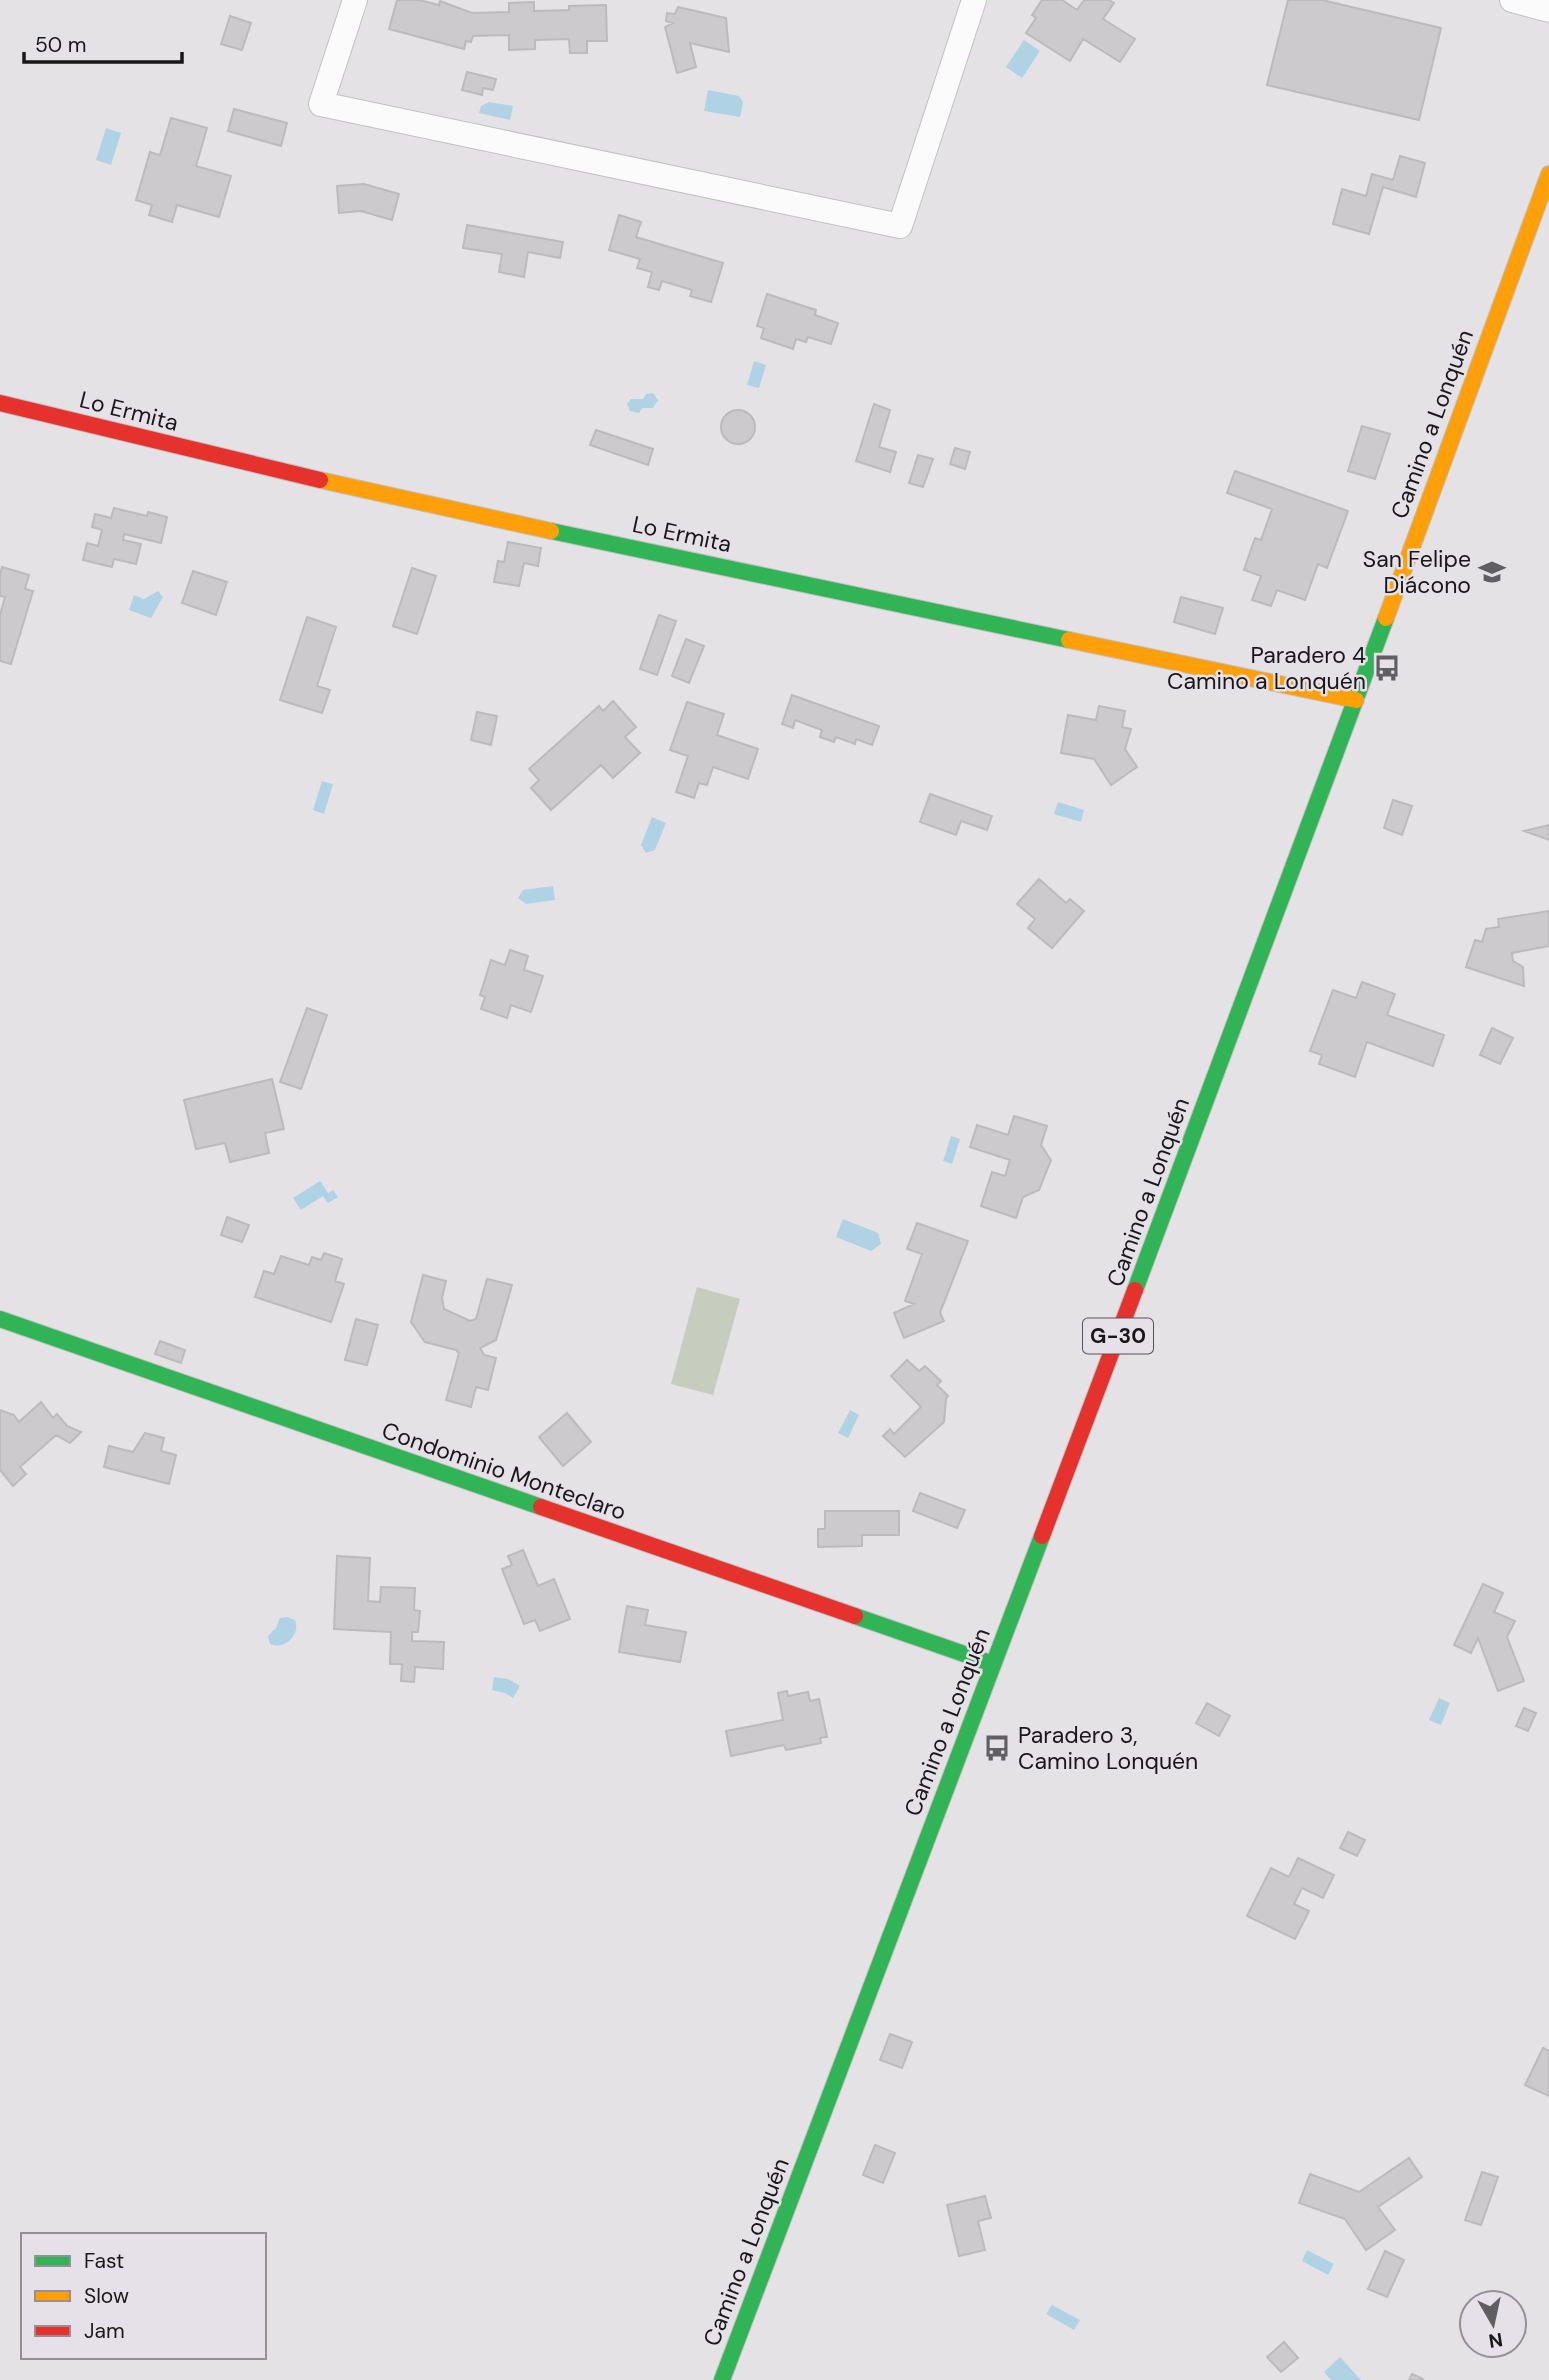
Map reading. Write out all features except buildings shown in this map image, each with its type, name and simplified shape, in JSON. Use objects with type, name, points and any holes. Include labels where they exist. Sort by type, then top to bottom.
[{"type":"street","points":[[355,0],[321,104],[900,226],[974,0]]},
{"type":"street","points":[[1512,0],[1549,10]]},
{"type":"street","name":"Camino a Lonquén","points":[[722,2380],[1356,700],[1549,174]]},
{"type":"street","name":"Lo Ermita","points":[[0,403],[401,500],[1356,700]]},
{"type":"street","name":"Condominio Monteclaro","points":[[0,1319],[993,1664]]},
{"type":"shaded area","points":[[697,1287],[740,1299],[713,1395],[671,1384]]},
{"type":"water","points":[[1024,40],[1040,51],[1022,78],[1006,67]]},
{"type":"water","points":[[708,90],[739,96],[743,102],[740,117],[704,111]]},
{"type":"water","points":[[489,102],[513,106],[510,120],[479,113],[481,106]]},
{"type":"water","points":[[106,128],[121,133],[111,165],[96,160]]},
{"type":"water","points":[[754,361],[766,365],[759,388],[747,385]]},
{"type":"water","points":[[653,393],[658,400],[653,408],[642,408],[639,413],[630,411],[627,404],[631,399],[643,399],[646,394]]},
{"type":"water","points":[[158,591],[163,597],[151,618],[129,610],[134,595],[144,599]]},
{"type":"water","points":[[322,781],[333,784],[324,814],[313,810]]},
{"type":"water","points":[[1058,802],[1084,810],[1081,822],[1054,814]]},
{"type":"water","points":[[652,817],[666,823],[655,850],[646,853],[641,845]]},
{"type":"water","points":[[553,886],[555,900],[526,904],[518,898],[523,890]]},
{"type":"water","points":[[951,1136],[960,1139],[952,1164],[943,1161]]},
{"type":"water","points":[[320,1181],[328,1193],[333,1190],[338,1197],[328,1203],[323,1196],[301,1210],[293,1198]]},
{"type":"water","points":[[843,1219],[878,1233],[881,1244],[871,1251],[836,1237]]},
{"type":"water","points":[[850,1410],[859,1415],[848,1438],[838,1433]]},
{"type":"water","points":[[280,1618],[295,1620],[294,1636],[281,1645],[270,1644],[268,1636],[276,1628]]},
{"type":"water","points":[[494,1677],[508,1679],[520,1686],[513,1698],[492,1690]]},
{"type":"water","points":[[1439,1698],[1450,1703],[1441,1725],[1429,1720]]},
{"type":"water","points":[[1307,2250],[1334,2264],[1328,2275],[1302,2261]]},
{"type":"water","points":[[1052,2305],[1080,2320],[1074,2330],[1046,2314]]},
{"type":"water","points":[[1340,2357],[1361,2380],[1331,2380],[1324,2372]]},
{"type":"traffic: fast","points":[[551,531],[1069,640]]},
{"type":"traffic: fast","points":[[1135,1290],[1386,618]]},
{"type":"traffic: fast","points":[[0,1319],[541,1507]]},
{"type":"traffic: fast","points":[[722,2380],[1042,1536]]},
{"type":"traffic: fast","points":[[855,1616],[993,1664]]},
{"type":"traffic: slow","points":[[1386,618],[1549,174]]},
{"type":"traffic: slow","points":[[320,480],[551,531]]},
{"type":"traffic: slow","points":[[1069,640],[1356,700]]},
{"type":"traffic: jam","points":[[0,403],[320,480]]},
{"type":"traffic: jam","points":[[1042,1536],[1135,1290]]},
{"type":"traffic: jam","points":[[541,1507],[855,1616]]},
{"type":"place","name":"San Felipe Diácono","points":[[1492,572]]},
{"type":"place","name":"Paradero 4 Camino a Lonquén","points":[[1387,668]]},
{"type":"place","name":"Paradero 3, Camino Lonquén","points":[[997,1748]]}]
